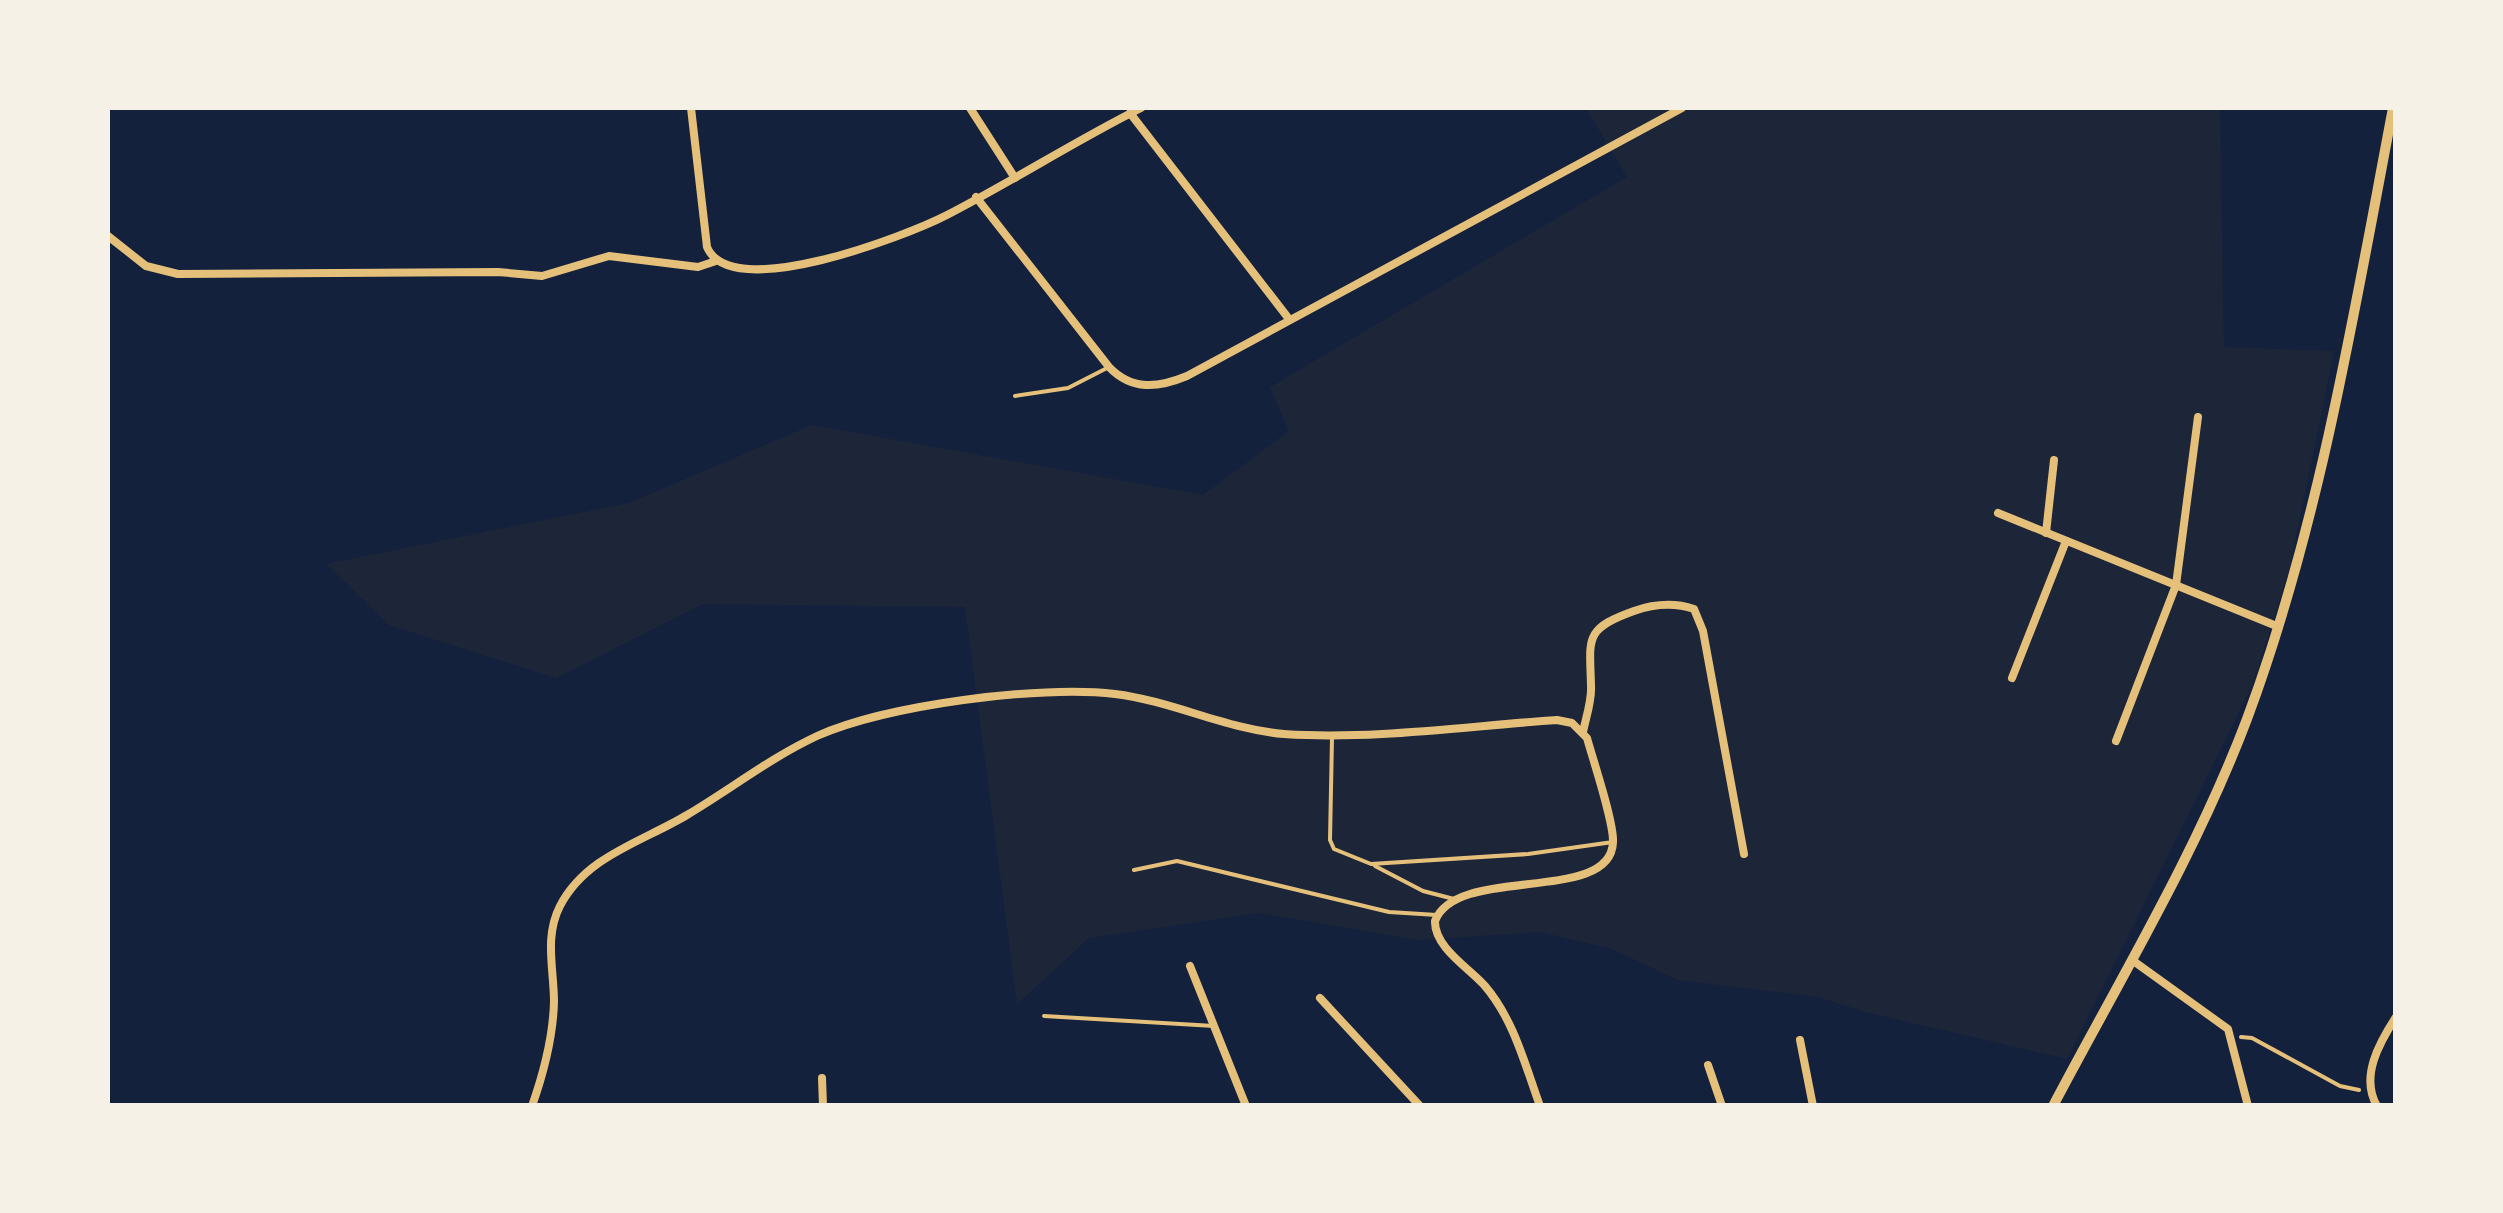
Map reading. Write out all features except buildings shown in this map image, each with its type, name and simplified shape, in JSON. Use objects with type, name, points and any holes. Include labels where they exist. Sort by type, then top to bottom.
[{"type":"street","points":[[691,108],[707,247],[716,261],[738,270],[834,258],[946,216],[1141,108]]},
{"type":"street","points":[[970,108],[1014,178]]},
{"type":"street","points":[[976,197],[1108,367],[1141,386],[1160,386],[1186,376],[1682,108]]},
{"type":"street","points":[[2053,1106],[2220,784],[2278,627],[2326,435],[2393,108]]},
{"type":"street","points":[[1130,113],[1289,320]]},
{"type":"street","points":[[108,236],[146,266],[166,273],[542,276],[608,256],[698,268],[716,261]]},
{"type":"street","points":[[2116,742],[2176,585],[2198,417]]},
{"type":"street","points":[[2046,533],[2054,460]]},
{"type":"street","points":[[1998,513],[2278,627]]},
{"type":"street","points":[[2012,678],[2066,541]]},
{"type":"street","points":[[1540,1106],[1504,1013],[1468,965],[1441,944],[1435,929],[1438,915],[1457,899],[1584,874],[1600,866],[1614,842],[1583,732],[1592,690],[1588,654],[1594,631],[1606,621],[1676,603],[1694,609],[1703,631],[1744,854]]},
{"type":"street","points":[[532,1106],[553,1022],[551,936],[569,892],[598,862],[674,823],[818,736],[895,712],[1075,692],[1133,697],[1264,732],[1332,734],[1557,720],[1572,723],[1583,732]]},
{"type":"street","points":[[2132,960],[2228,1029],[2248,1106]]},
{"type":"street","points":[[1190,966],[1246,1106]]},
{"type":"street","points":[[1320,998],[1420,1106]]},
{"type":"street","points":[[2377,1106],[2370,1091],[2371,1070],[2396,1018]]},
{"type":"street","points":[[1800,1040],[1813,1106]]},
{"type":"street","points":[[1708,1064],[1722,1106]]},
{"type":"street","points":[[822,1078],[822,1106]]},
{"type":"lane","points":[[1015,396],[1068,388],[1108,367]]},
{"type":"lane","points":[[1332,734],[1330,840],[1334,849],[1423,891],[1457,899]]},
{"type":"lane","points":[[1371,864],[1528,854],[1614,842]]},
{"type":"lane","points":[[1134,870],[1177,861],[1390,912],[1438,915]]},
{"type":"lane","points":[[1044,1016],[1214,1026]]},
{"type":"path","points":[[2252,1038],[2348,1088]]},
{"type":"shaded area","points":[[1586,108],[2220,108],[2224,347],[2334,351],[2290,567],[2252,686],[2067,1059],[1865,1012],[1818,997],[1678,980],[1612,949],[1540,932],[1418,940],[1259,913],[1089,938],[1017,1004],[965,607],[703,604],[556,678],[389,625],[326,564],[629,503],[812,425],[1203,495],[1289,431],[1270,387],[1627,177]]}]
